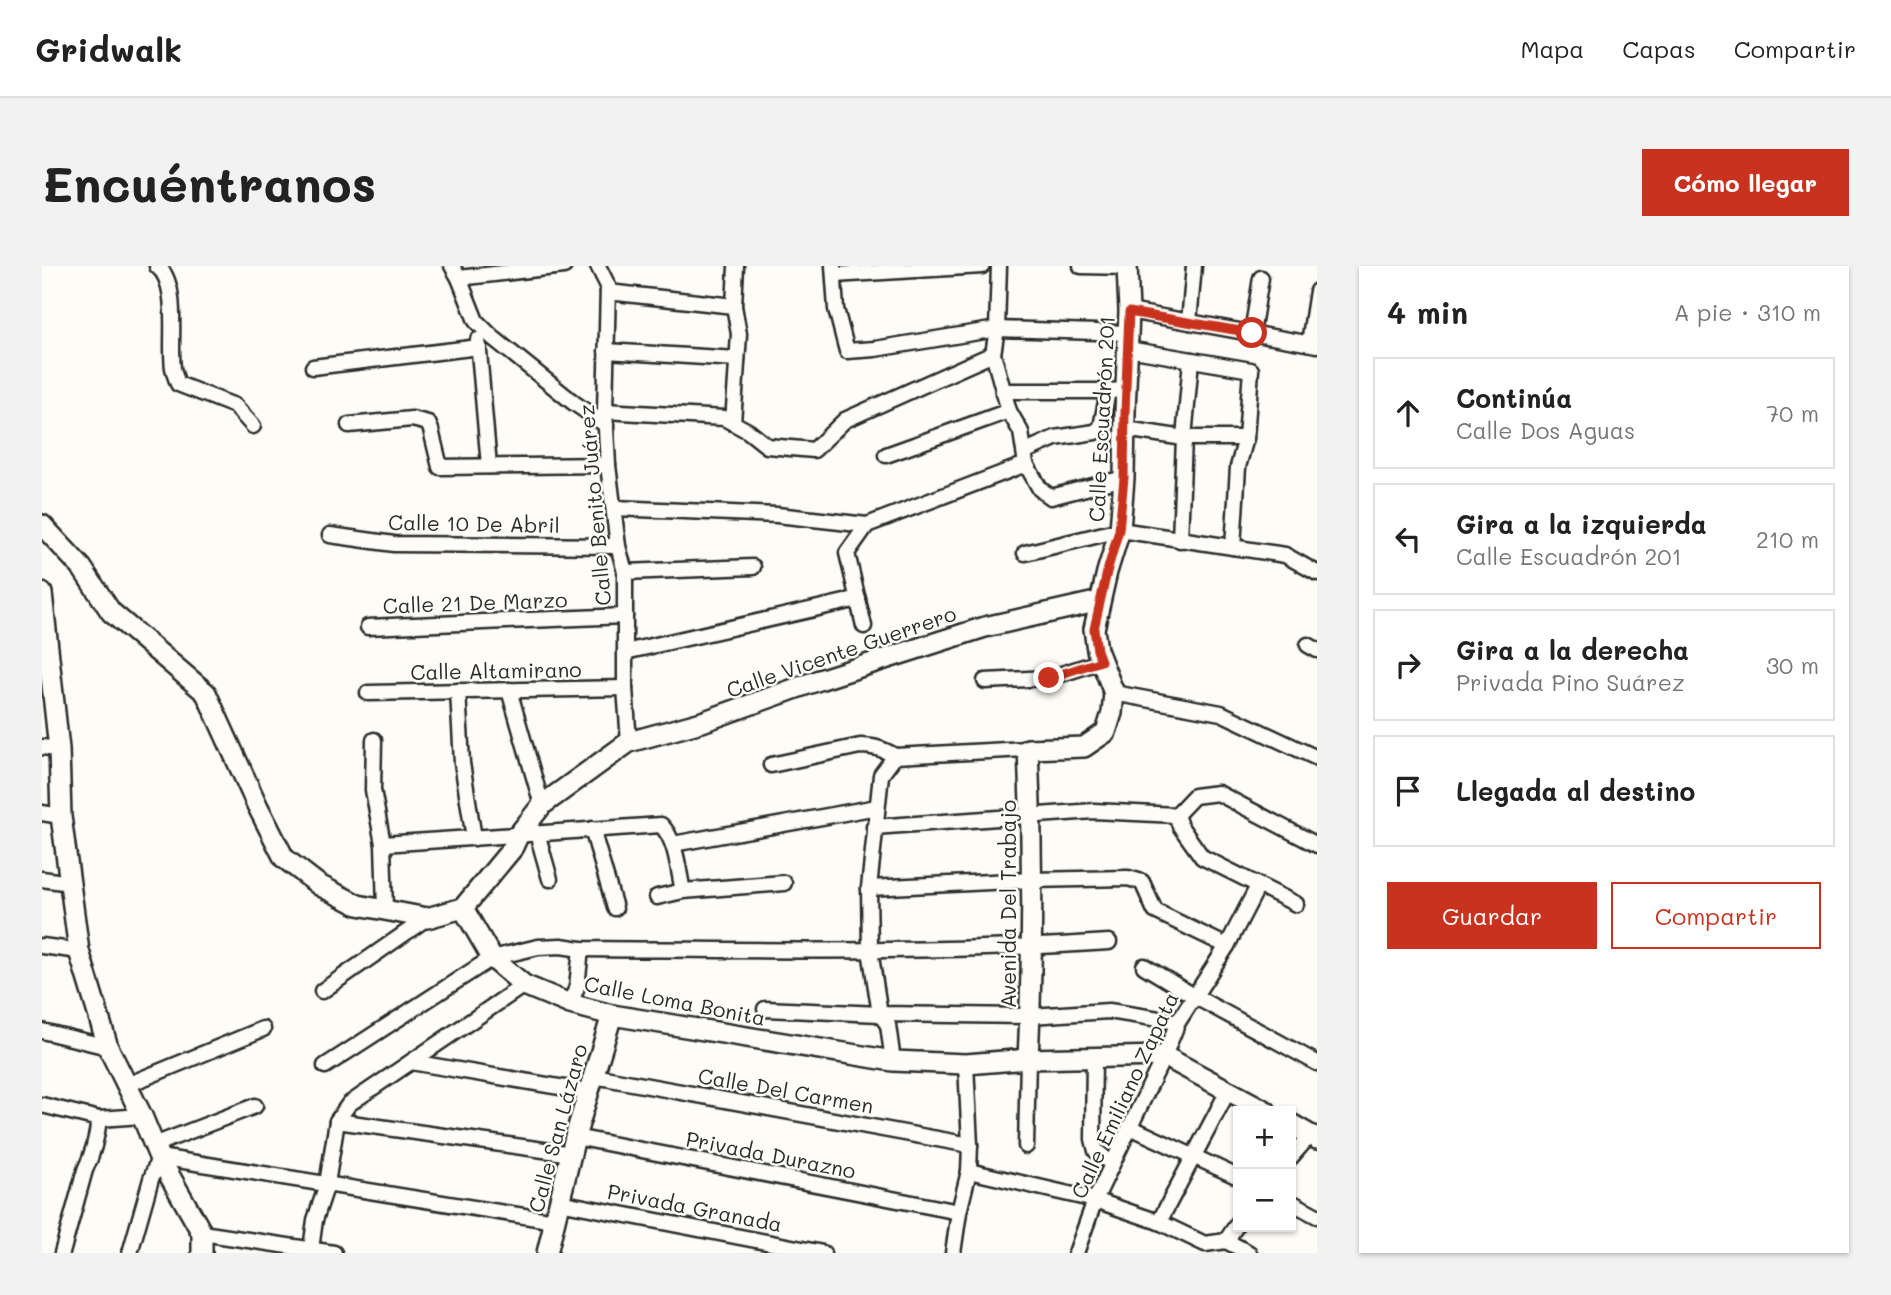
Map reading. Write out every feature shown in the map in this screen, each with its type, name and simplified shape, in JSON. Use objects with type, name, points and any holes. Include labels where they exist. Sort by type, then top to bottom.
[{"type":"street","points":[[158,266],[169,282],[173,370],[178,384],[235,406],[253,426]]},
{"type":"street","points":[[489,466],[476,321],[456,272],[564,266]]},
{"type":"street","name":"Calle Benito Juárez","points":[[597,266],[608,286],[608,465],[618,546],[625,572],[625,688],[629,742]]},
{"type":"street","points":[[733,423],[739,334],[734,306],[736,266]]},
{"type":"street","points":[[982,266],[833,271],[836,309],[848,351],[997,329],[1128,341],[1191,360],[1251,370],[1246,438],[1238,467],[1233,547]]},
{"type":"street","points":[[999,266],[997,329],[993,354],[1009,411],[1021,432],[1026,458],[1040,489],[1051,497],[1124,478]]},
{"type":"street","points":[[1081,266],[1127,266]]},
{"type":"street","name":"Calle Escuadrón 201","points":[[1114,693],[1097,650],[1094,629],[1119,530],[1124,478],[1125,429],[1117,391],[1128,341],[1127,266]]},
{"type":"street","points":[[1189,322],[1194,266]]},
{"type":"street","points":[[1252,333],[1261,278]]},
{"type":"street","points":[[1129,312],[1313,344],[1317,291]]},
{"type":"street","points":[[608,292],[734,306]]},
{"type":"street","points":[[476,321],[492,337],[574,402],[606,418],[724,418],[748,431],[766,446],[814,450],[845,420],[993,354]]},
{"type":"street","points":[[313,367],[479,347]]},
{"type":"street","points":[[606,351],[737,359]]},
{"type":"street","points":[[1180,540],[1184,438],[1191,360]]},
{"type":"street","points":[[614,508],[777,515],[867,525],[1026,458],[1055,438],[1095,432],[1101,427],[1117,391],[1003,391]]},
{"type":"street","points":[[886,455],[1009,411]]},
{"type":"street","points":[[349,425],[412,419],[428,423],[440,467],[608,465]]},
{"type":"street","points":[[1125,429],[1184,438],[1246,438]]},
{"type":"street","points":[[42,525],[82,568],[111,612],[206,693],[284,858],[318,885],[358,905],[427,918]]},
{"type":"street","points":[[864,626],[847,553],[867,525]]},
{"type":"street","points":[[1025,553],[1119,530],[1284,555],[1317,573]]},
{"type":"street","name":"Calle 10 De Abril","points":[[330,535],[394,544],[618,546]]},
{"type":"street","points":[[625,572],[754,567]]},
{"type":"street","points":[[625,652],[858,599]]},
{"type":"street","name":"Calle Vicente Guerrero","points":[[463,908],[528,833],[542,805],[629,742],[702,722],[819,680],[985,627],[1100,601]]},
{"type":"street","points":[[43,604],[51,815],[70,883],[79,951],[108,1047],[202,1243],[311,1249],[334,1253]]},
{"type":"street","name":"Calle 21 De Marzo","points":[[368,627],[625,616]]},
{"type":"street","points":[[985,681],[1049,678],[1101,661]]},
{"type":"street","name":"Calle Altamirano","points":[[368,693],[625,688]]},
{"type":"street","points":[[509,690],[542,805]]},
{"type":"street","points":[[458,691],[462,763],[474,838]]},
{"type":"street","points":[[771,765],[860,746],[874,746],[895,756],[1084,747],[1107,732],[1114,693],[1221,713],[1317,758]]},
{"type":"street","points":[[374,740],[373,790],[383,844],[385,910]]},
{"type":"street","name":"Avenida Del Trabajo","points":[[1028,749],[1032,947],[1028,1059]]},
{"type":"street","points":[[893,1061],[888,1025],[880,1014],[870,950],[869,888],[881,775],[895,756]]},
{"type":"street","points":[[874,827],[1094,811],[1176,815],[1194,796],[1218,793],[1317,845]]},
{"type":"street","points":[[673,844],[877,807]]},
{"type":"street","points":[[1176,815],[1180,827],[1202,857],[1296,904]]},
{"type":"street","points":[[383,844],[661,825],[673,844],[683,891]]},
{"type":"street","points":[[592,829],[615,908]]},
{"type":"street","points":[[528,833],[550,879]]},
{"type":"street","points":[[869,888],[1128,878],[1142,881],[1155,911],[1227,946]]},
{"type":"street","points":[[42,879],[70,883]]},
{"type":"street","points":[[657,897],[683,891],[784,883]]},
{"type":"street","name":"Calle Emiliano Zapata","points":[[1079,1252],[1095,1200],[1178,1022],[1227,946],[1258,886]]},
{"type":"street","points":[[322,991],[427,918],[463,908]]},
{"type":"street","name":"Calle Loma Bonita","points":[[463,908],[492,958],[524,985],[570,1004],[612,1015],[893,1061],[966,1064],[1028,1059],[1164,1056]]},
{"type":"street","points":[[325,1066],[492,958],[538,947],[870,950],[1032,947],[1109,942]]},
{"type":"street","points":[[42,946],[79,951]]},
{"type":"street","points":[[570,1004],[577,987],[581,949]]},
{"type":"street","points":[[1144,966],[1317,1063]]},
{"type":"street","points":[[311,1249],[315,1220],[327,1184],[337,1121],[349,1104],[524,985]]},
{"type":"street","points":[[765,1009],[1030,1016],[1109,1011],[1178,1022]]},
{"type":"street","name":"Calle San Lázaro","points":[[547,1253],[573,1145],[612,1015]]},
{"type":"street","points":[[127,1085],[263,1029]]},
{"type":"street","points":[[42,1031],[108,1047]]},
{"type":"street","points":[[1164,1056],[1256,1106]]},
{"type":"street","points":[[1094,1057],[1093,1139],[1096,1151],[1112,1164]]},
{"type":"street","points":[[1026,1146],[1028,1059]]},
{"type":"street","name":"Calle Del Carmen","points":[[411,1062],[591,1084],[970,1145]]},
{"type":"street","points":[[953,1253],[969,1171],[966,1064]]},
{"type":"street","points":[[1160,1222],[1228,1091]]},
{"type":"street","points":[[156,1151],[255,1106]]},
{"type":"street","points":[[43,1111],[99,1119],[142,1116]]},
{"type":"street","points":[[62,1253],[96,1140],[99,1119]]},
{"type":"street","name":"Privada Durazno","points":[[337,1121],[573,1145],[959,1212]]},
{"type":"street","points":[[1130,1127],[1233,1175]]},
{"type":"street","points":[[1296,1127],[1313,1137],[1296,1152]]},
{"type":"street","points":[[130,1253],[156,1151]]},
{"type":"street","name":"Privada Granada","points":[[156,1151],[327,1184],[557,1212],[823,1253]]},
{"type":"street","points":[[969,1171],[1095,1200],[1160,1222],[1205,1244],[1226,1241],[1249,1253]]},
{"type":"street","points":[[1296,1205],[1317,1216]]},
{"type":"street","points":[[1226,1241],[1233,1230]]},
{"type":"route","points":[[1049,678],[1101,661],[1094,629],[1119,530],[1124,478],[1129,312],[1252,333]]}]
